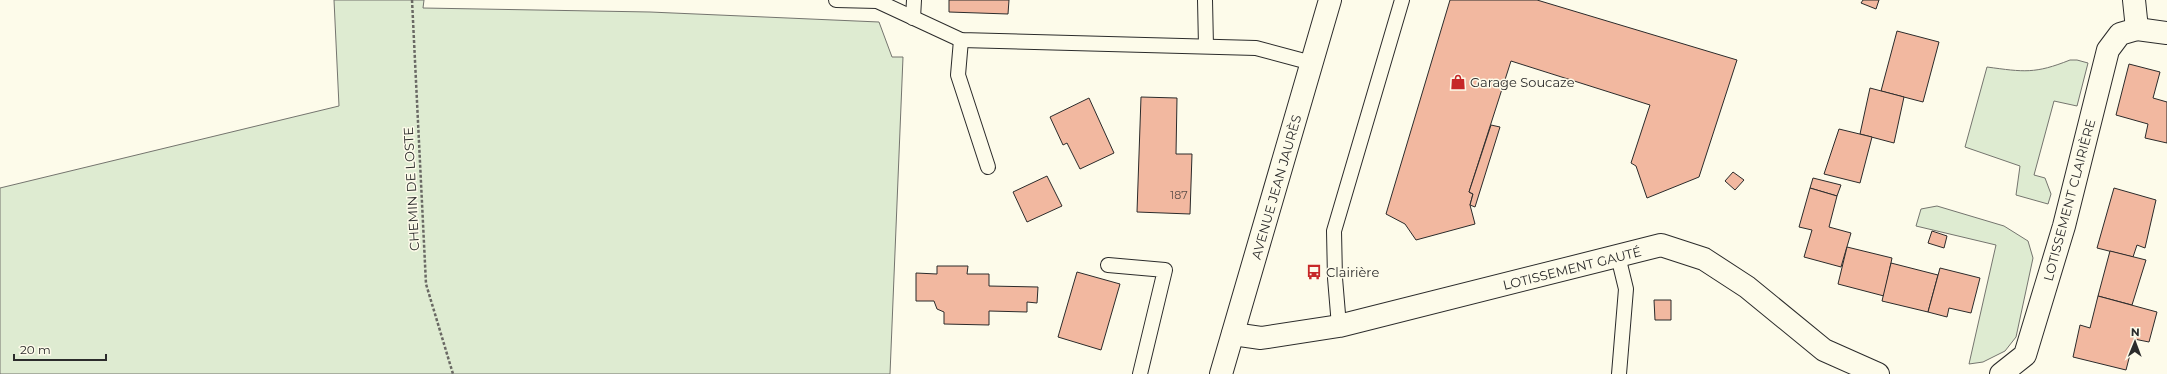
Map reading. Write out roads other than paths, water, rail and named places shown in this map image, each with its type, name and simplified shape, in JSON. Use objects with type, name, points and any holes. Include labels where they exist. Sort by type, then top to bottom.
[{"type":"street","name":"AVENUE JEAN JAURÈS","points":[[1221,374],[1330,0]]},
{"type":"street","points":[[2134,0],[2136,29],[2167,33]]},
{"type":"street","name":"LOTISSEMENT CLAIRIÈRE","points":[[2001,374],[2026,355],[2064,226],[2108,50],[2120,34],[2136,29]]},
{"type":"street","name":"LOTISSEMENT GAUTÉ","points":[[1233,334],[1261,338],[1339,326],[1662,245],[1704,259],[1747,287],[1824,350],[1878,374]]},
{"type":"lane","points":[[836,0],[876,1],[961,40],[1256,48],[1312,63]]},
{"type":"lane","points":[[913,18],[914,0]]},
{"type":"lane","points":[[1205,0],[1206,46]]},
{"type":"lane","points":[[1339,326],[1335,278],[1334,231],[1402,0]]},
{"type":"lane","points":[[961,40],[958,75],[988,167]]},
{"type":"lane","points":[[1618,256],[1626,289],[1619,374]]},
{"type":"lane","points":[[1108,265],[1165,270],[1140,374]]},
{"type":"place","name":"Garage Soucaze","points":[[1458,82]]},
{"type":"place","name":"Clairière","points":[[1314,272]]}]
